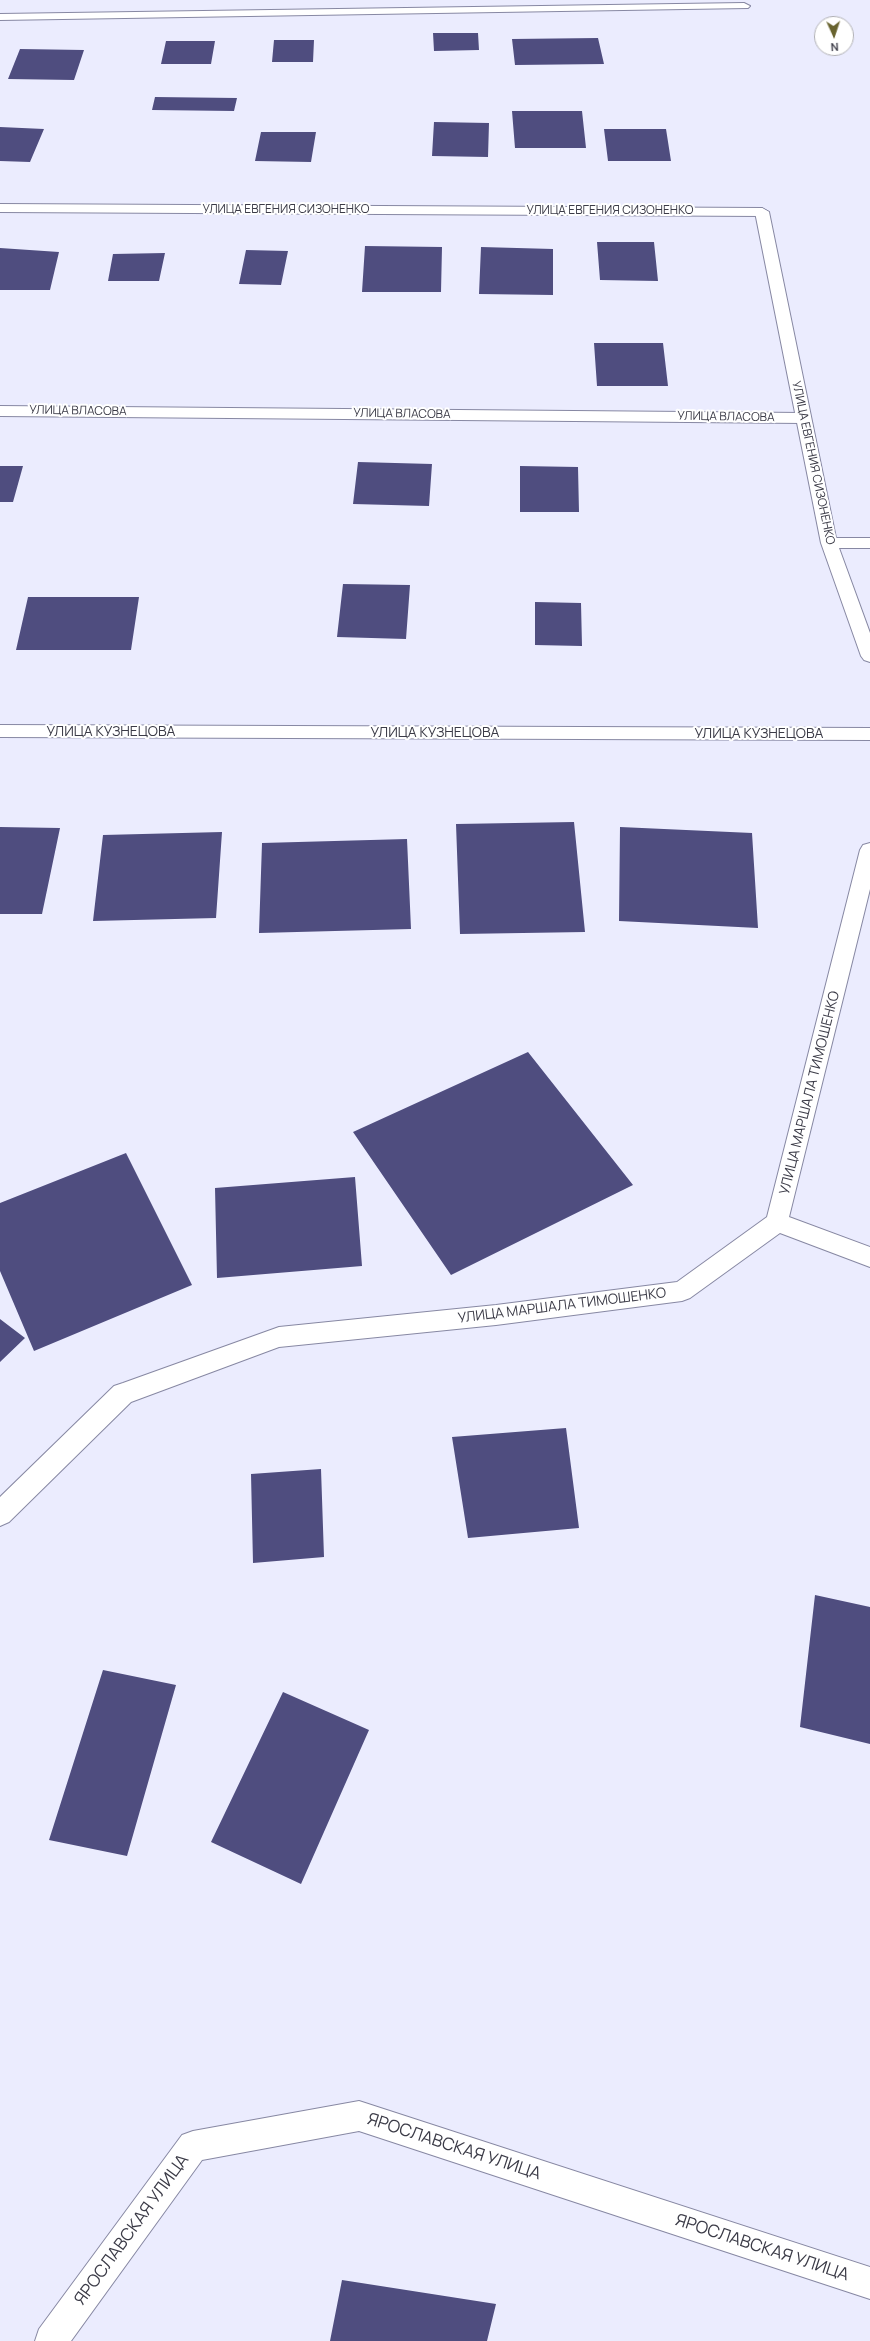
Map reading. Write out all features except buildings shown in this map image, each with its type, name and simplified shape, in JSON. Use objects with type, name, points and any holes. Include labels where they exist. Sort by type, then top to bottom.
[{"type":"street","points":[[0,16],[744,6]]},
{"type":"street","name":"УЛИЦА ЕВГЕНИЯ СИЗОНЕНКО","points":[[0,208],[762,212],[829,543],[870,656]]},
{"type":"street","name":"УЛИЦА ВЛАСОВА","points":[[0,410],[804,418]]},
{"type":"street","points":[[829,543],[870,543]]},
{"type":"street","name":"УЛИЦА КУЗНЕЦОВА","points":[[0,731],[870,734]]},
{"type":"street","name":"УЛИЦА МАРШАЛА ТИМОШЕНКО","points":[[0,1514],[123,1394],[279,1337],[496,1315],[682,1291],[777,1222],[870,850]]},
{"type":"street","points":[[777,1222],[870,1257]]},
{"type":"street","name":"ЯРОСЛАВСКАЯ УЛИЦА","points":[[51,2341],[192,2146],[359,2116],[870,2283]]}]
